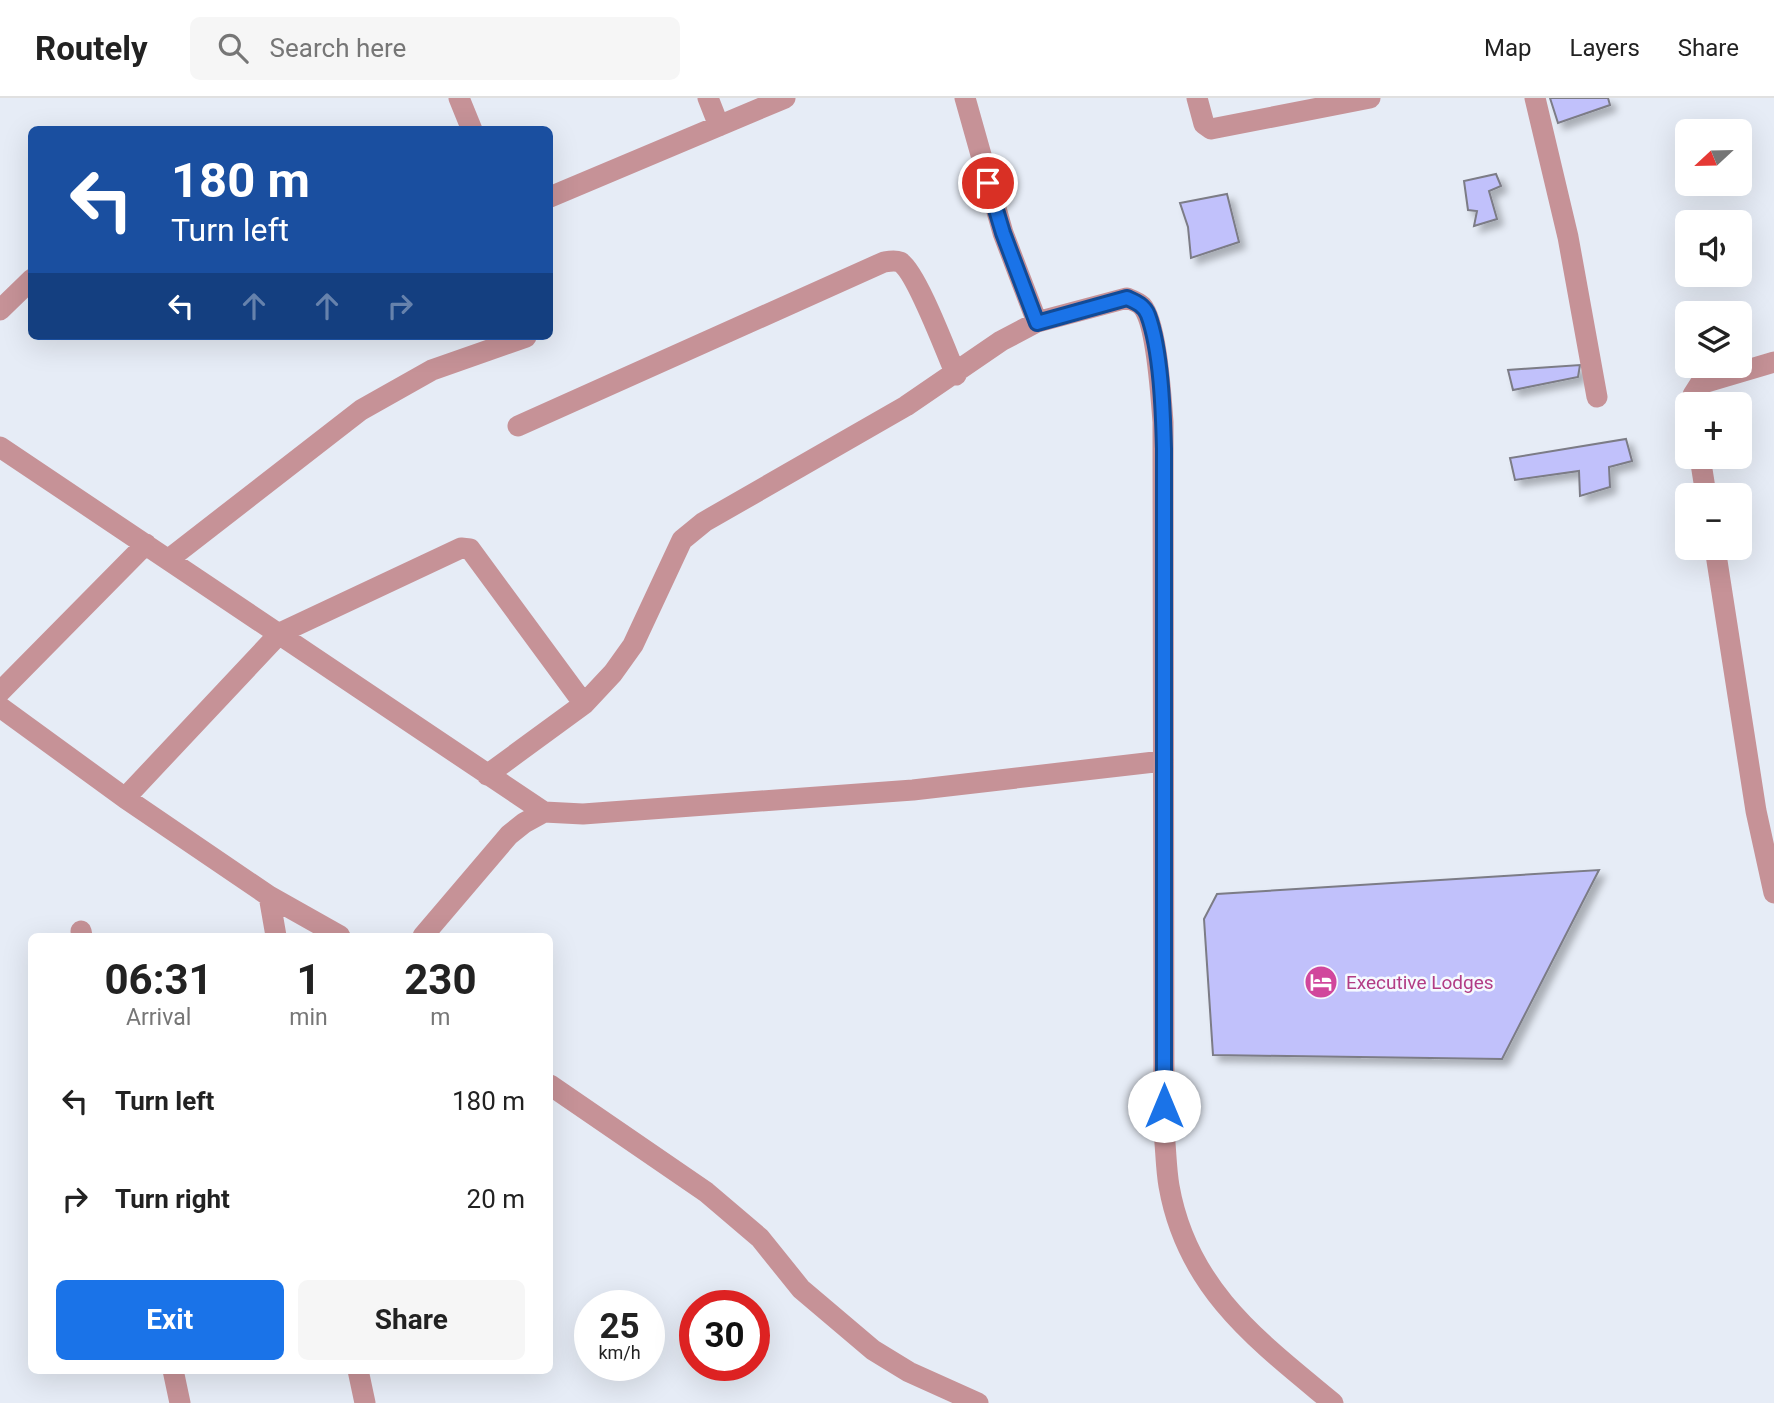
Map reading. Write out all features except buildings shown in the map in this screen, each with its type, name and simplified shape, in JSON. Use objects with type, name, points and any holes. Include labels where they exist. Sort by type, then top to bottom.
[{"type":"street","points":[[459,98],[470,126]]},
{"type":"street","points":[[708,98],[719,126]]},
{"type":"street","points":[[553,196],[785,98]]},
{"type":"street","points":[[965,98],[1003,233],[1037,323]]},
{"type":"street","points":[[1197,98],[1204,124],[1211,129],[1370,98]]},
{"type":"street","points":[[1535,98],[1568,237],[1597,397]]},
{"type":"street","points":[[518,426],[884,262],[894,260],[902,263],[914,279],[956,375]]},
{"type":"street","points":[[0,310],[28,283]]},
{"type":"street","points":[[488,775],[584,704],[613,673],[633,645],[682,540],[704,522],[956,375],[1001,341],[1037,323],[1127,298],[1140,304],[1147,315],[1163,422],[1164,1132],[1169,1186],[1182,1233],[1197,1268],[1223,1304],[1253,1337],[1333,1403]]},
{"type":"street","points":[[169,559],[361,410],[432,370],[517,340]]},
{"type":"street","points":[[1695,392],[1700,384],[1774,362]]},
{"type":"street","points":[[0,447],[544,812],[583,814],[913,790],[1163,761]]},
{"type":"street","points":[[0,692],[146,544]]},
{"type":"street","points":[[125,798],[280,633],[454,549],[470,549],[584,704]]},
{"type":"street","points":[[1716,560],[1756,811],[1774,893]]},
{"type":"street","points":[[0,707],[125,798],[269,896],[335,933]]},
{"type":"street","points":[[426,933],[509,835],[544,812]]},
{"type":"street","points":[[269,896],[275,933]]},
{"type":"street","points":[[553,1087],[706,1192],[760,1238],[801,1289],[873,1350],[909,1372],[978,1403]]},
{"type":"street","points":[[174,1374],[180,1403]]},
{"type":"street","points":[[359,1374],[365,1403]]},
{"type":"place","name":"Executive Lodges","points":[[1321,982]]},
{"type":"route","points":[[988,183],[1003,233],[1037,323],[1127,298],[1140,304],[1147,315],[1151,334],[1158,371],[1164,449],[1164,1106]]}]
